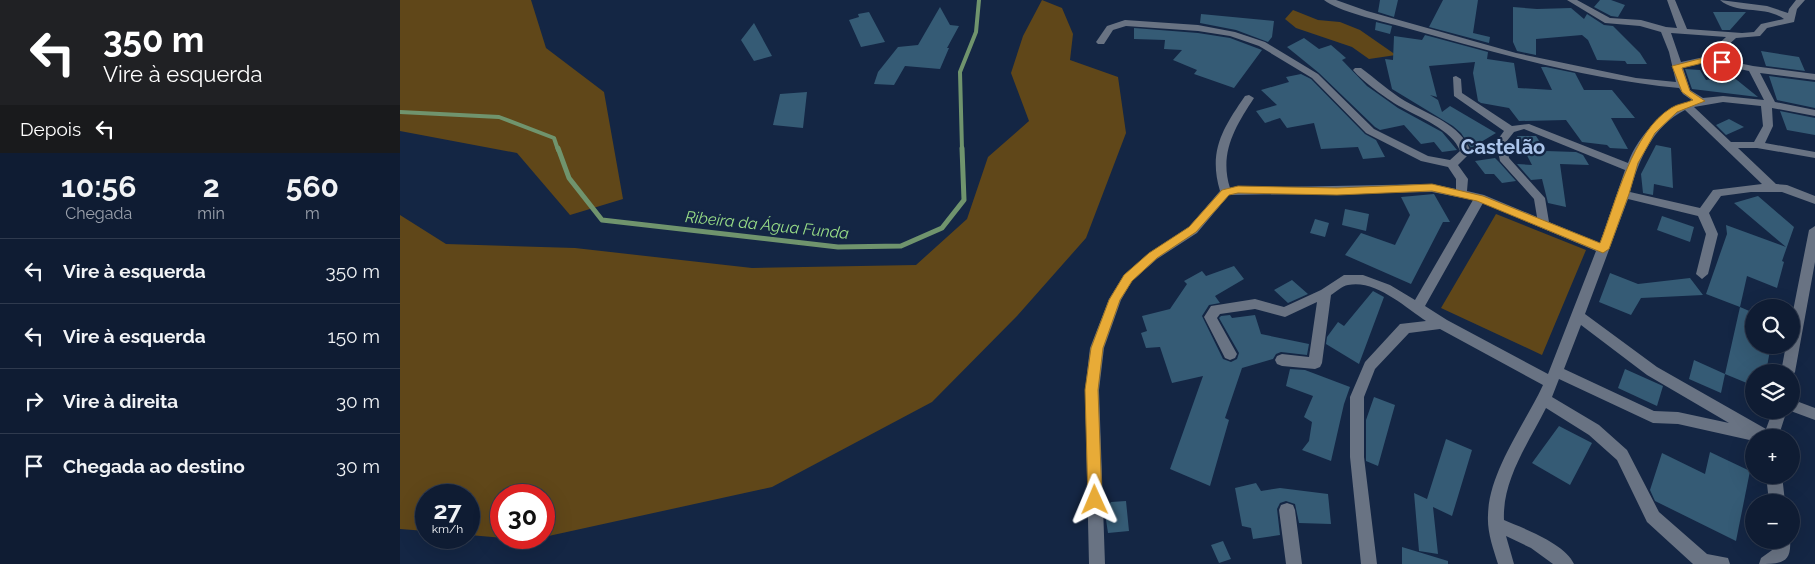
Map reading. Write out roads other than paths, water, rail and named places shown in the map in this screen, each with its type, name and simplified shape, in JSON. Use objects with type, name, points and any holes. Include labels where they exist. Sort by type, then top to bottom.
[{"type":"street","points":[[1328,0],[1341,2],[1514,55],[1636,81],[1682,85]]},
{"type":"street","points":[[1571,0],[1608,21],[1641,23],[1665,30],[1683,32],[1734,35],[1756,34],[1764,26],[1791,20]]},
{"type":"street","points":[[1671,0],[1683,32]]},
{"type":"street","points":[[1724,0],[1745,7],[1767,8],[1784,14],[1791,20]]},
{"type":"street","points":[[1791,20],[1793,9],[1802,0]]},
{"type":"street","points":[[1101,42],[1110,28],[1125,23],[1198,28],[1232,34],[1262,44],[1315,76],[1370,131],[1426,159],[1452,164],[1462,179],[1461,193]]},
{"type":"street","points":[[1665,30],[1674,52],[1682,85],[1686,92],[1700,101]]},
{"type":"street","points":[[1707,59],[1734,35]]},
{"type":"street","points":[[1677,66],[1707,59],[1753,69],[1815,77]]},
{"type":"street","points":[[1753,69],[1769,104],[1767,134],[1757,145]]},
{"type":"street","points":[[1358,70],[1401,103],[1431,118],[1462,140],[1466,152],[1452,164]]},
{"type":"street","points":[[1456,79],[1457,94],[1510,130]]},
{"type":"street","points":[[1226,192],[1220,178],[1219,156],[1226,132],[1249,98]]},
{"type":"street","points":[[1506,564],[1499,543],[1496,524],[1496,508],[1500,488],[1544,399],[1638,155],[1658,124],[1674,110],[1700,101],[1740,100],[1815,113]]},
{"type":"street","points":[[1686,105],[1773,188]]},
{"type":"street","points":[[1544,224],[1539,198],[1504,159],[1501,142],[1510,130],[1525,126],[1632,169]]},
{"type":"street","points":[[1728,145],[1757,145],[1815,155]]},
{"type":"street","points":[[1097,564],[1092,390],[1097,348],[1114,300],[1128,278],[1153,256],[1193,230],[1226,192],[1238,190],[1337,191],[1432,188],[1480,198],[1603,249]]},
{"type":"street","points":[[1703,213],[1717,193],[1783,188],[1815,200]]},
{"type":"street","points":[[1624,194],[1703,213]]},
{"type":"street","points":[[1418,307],[1480,198]]},
{"type":"street","points":[[1702,274],[1712,234],[1703,213]]},
{"type":"street","points":[[1790,364],[1815,230]]},
{"type":"street","points":[[1230,354],[1210,317],[1216,310],[1256,304],[1286,312],[1325,293],[1344,280],[1363,280],[1386,288],[1442,324],[1553,377],[1653,417],[1678,418],[1745,433]]},
{"type":"street","points":[[1282,360],[1315,363],[1325,293]]},
{"type":"street","points":[[1577,315],[1652,371],[1752,429]]},
{"type":"street","points":[[1369,564],[1357,458],[1357,397],[1370,366],[1405,328],[1442,324]]},
{"type":"street","points":[[1544,399],[1594,430],[1622,455],[1653,517],[1703,562],[1722,564]]},
{"type":"street","points":[[1800,408],[1815,414]]},
{"type":"street","points":[[1286,510],[1294,564]]},
{"type":"street","points":[[1496,524],[1537,542],[1566,564]]},
{"type":"street","points":[[1767,564],[1783,552],[1783,549]]},
{"type":"waterway","name":"Ribeira da Água Funda","points":[[962,150],[960,72],[976,32],[979,0]]},
{"type":"waterway","name":"Ribeira da Água Funda","points":[[400,112],[499,117],[554,138],[558,150]]},
{"type":"waterway","name":"Ribeira da Água Funda","points":[[558,148],[569,178],[602,220],[838,247],[901,246],[942,228],[964,200],[962,148]]},
{"type":"district","name":"Castelão","points":[[1503,147]]}]
